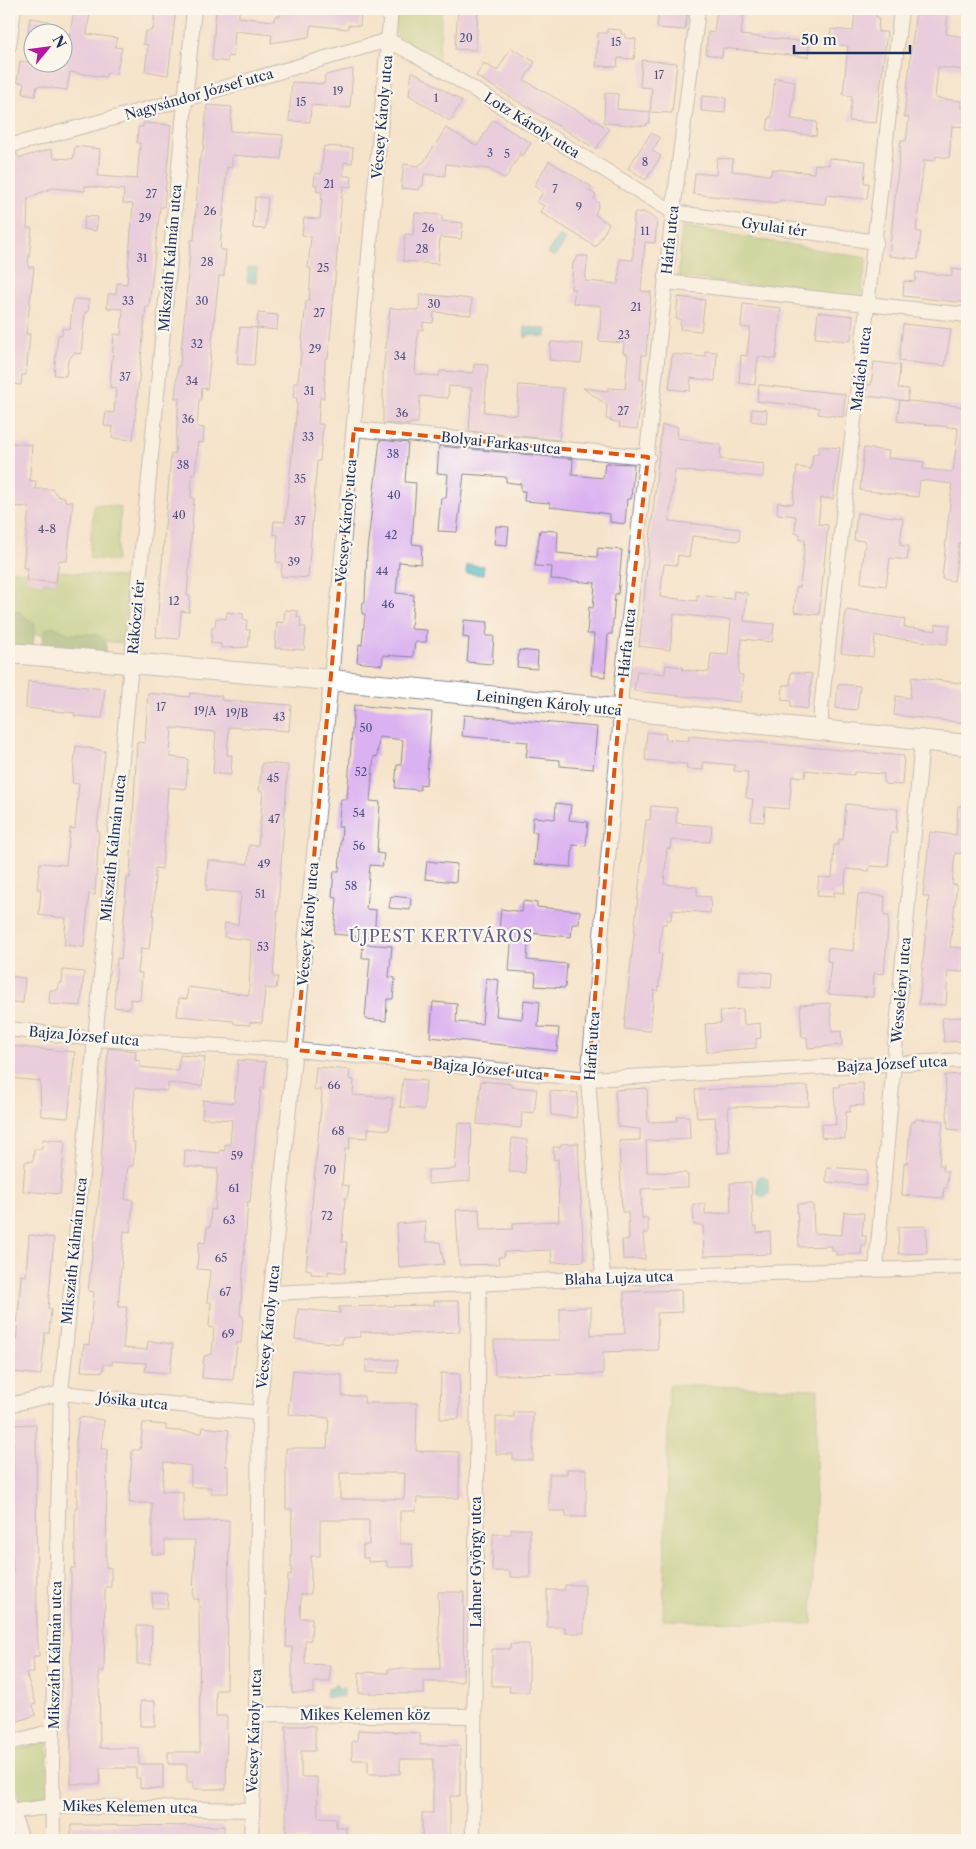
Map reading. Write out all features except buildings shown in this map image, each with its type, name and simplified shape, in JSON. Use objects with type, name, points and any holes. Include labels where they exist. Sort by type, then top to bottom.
[{"type":"street","points":[[9,46],[14,9]]},
{"type":"street","name":"Mikszáth Kálmán utca","points":[[146,508],[194,9]]},
{"type":"street","name":"Vécsey Károly utca","points":[[251,1840],[256,1714],[259,1413],[331,680],[391,9]]},
{"type":"street","name":"Hárfa utca","points":[[603,1278],[588,1079],[622,711],[621,693],[673,212],[698,9]]},
{"type":"street","name":"Madách utca","points":[[821,730],[821,709],[876,242],[901,9]]},
{"type":"street","name":"Nagysándor József utca","points":[[9,146],[185,99],[388,40]]},
{"type":"street","name":"Lotz Károly utca","points":[[388,40],[439,68],[673,212]]},
{"type":"street","name":"Gyulai tér","points":[[673,212],[876,242]]},
{"type":"street","points":[[666,282],[967,315]]},
{"type":"street","name":"Bolyai Farkas utca","points":[[354,429],[648,457]]},
{"type":"street","name":"Rákóczi tér","points":[[9,653],[131,663],[146,508]]},
{"type":"street","name":"Mikszáth Kálmán utca","points":[[54,1840],[53,1731],[61,1393],[131,663]]},
{"type":"street","name":"Leiningen Károly utca","points":[[131,663],[331,680],[967,745]]},
{"type":"street","name":"Wesselényi utca","points":[[876,1269],[922,740]]},
{"type":"street","name":"Bajza József utca","points":[[9,1029],[95,1039],[296,1050],[588,1079],[967,1060]]},
{"type":"street","name":"Blaha Lujza utca","points":[[271,1294],[603,1278],[967,1267]]},
{"type":"street","name":"Lahner György utca","points":[[473,1840],[478,1285]]},
{"type":"street","name":"Jósika utca","points":[[9,1405],[61,1393],[259,1413]]},
{"type":"street","name":"Mikes Kelemen köz","points":[[256,1714],[474,1716]]},
{"type":"street","points":[[9,1744],[53,1731]]},
{"type":"street","name":"Mikes Kelemen utca","points":[[10,1808],[54,1806],[251,1810]]},
{"type":"street","points":[[10,1808],[22,1840]]},
{"type":"highlighted area","points":[[354,429],[648,457],[621,693],[588,1079],[296,1050]]},
{"type":"green space","points":[[397,9],[442,9],[438,63],[398,39],[395,29]]},
{"type":"green space","points":[[682,226],[867,258],[860,299],[678,277]]},
{"type":"green space","points":[[94,504],[121,507],[116,561],[89,558]]},
{"type":"green space","points":[[9,570],[27,572],[26,581],[43,584],[44,582],[56,583],[58,571],[129,578],[122,643],[9,631]]},
{"type":"green space","points":[[18,611],[35,625],[33,647],[9,645],[9,614]]},
{"type":"green space","points":[[53,626],[71,634],[89,634],[100,637],[106,645],[105,653],[40,649],[45,630]]},
{"type":"green space","points":[[669,1385],[818,1389],[812,1624],[663,1620]]},
{"type":"green space","points":[[48,1741],[47,1797],[22,1800],[9,1771],[9,1752]]},
{"type":"water","points":[[558,236],[562,236],[566,240],[555,257],[547,253]]},
{"type":"water","points":[[248,267],[257,268],[256,283],[247,282]]},
{"type":"water","points":[[524,327],[547,329],[546,337],[530,335],[525,338]]},
{"type":"water","points":[[467,565],[484,566],[483,575],[466,573]]},
{"type":"water","points":[[760,1175],[768,1178],[769,1194],[764,1198],[760,1197],[757,1192],[757,1179]]},
{"type":"water","points":[[335,1684],[337,1688],[344,1688],[344,1697],[326,1697],[327,1688],[334,1688]]},
{"type":"district","name":"ÚJPEST KERTVÁROS","points":[[441,936]]}]
